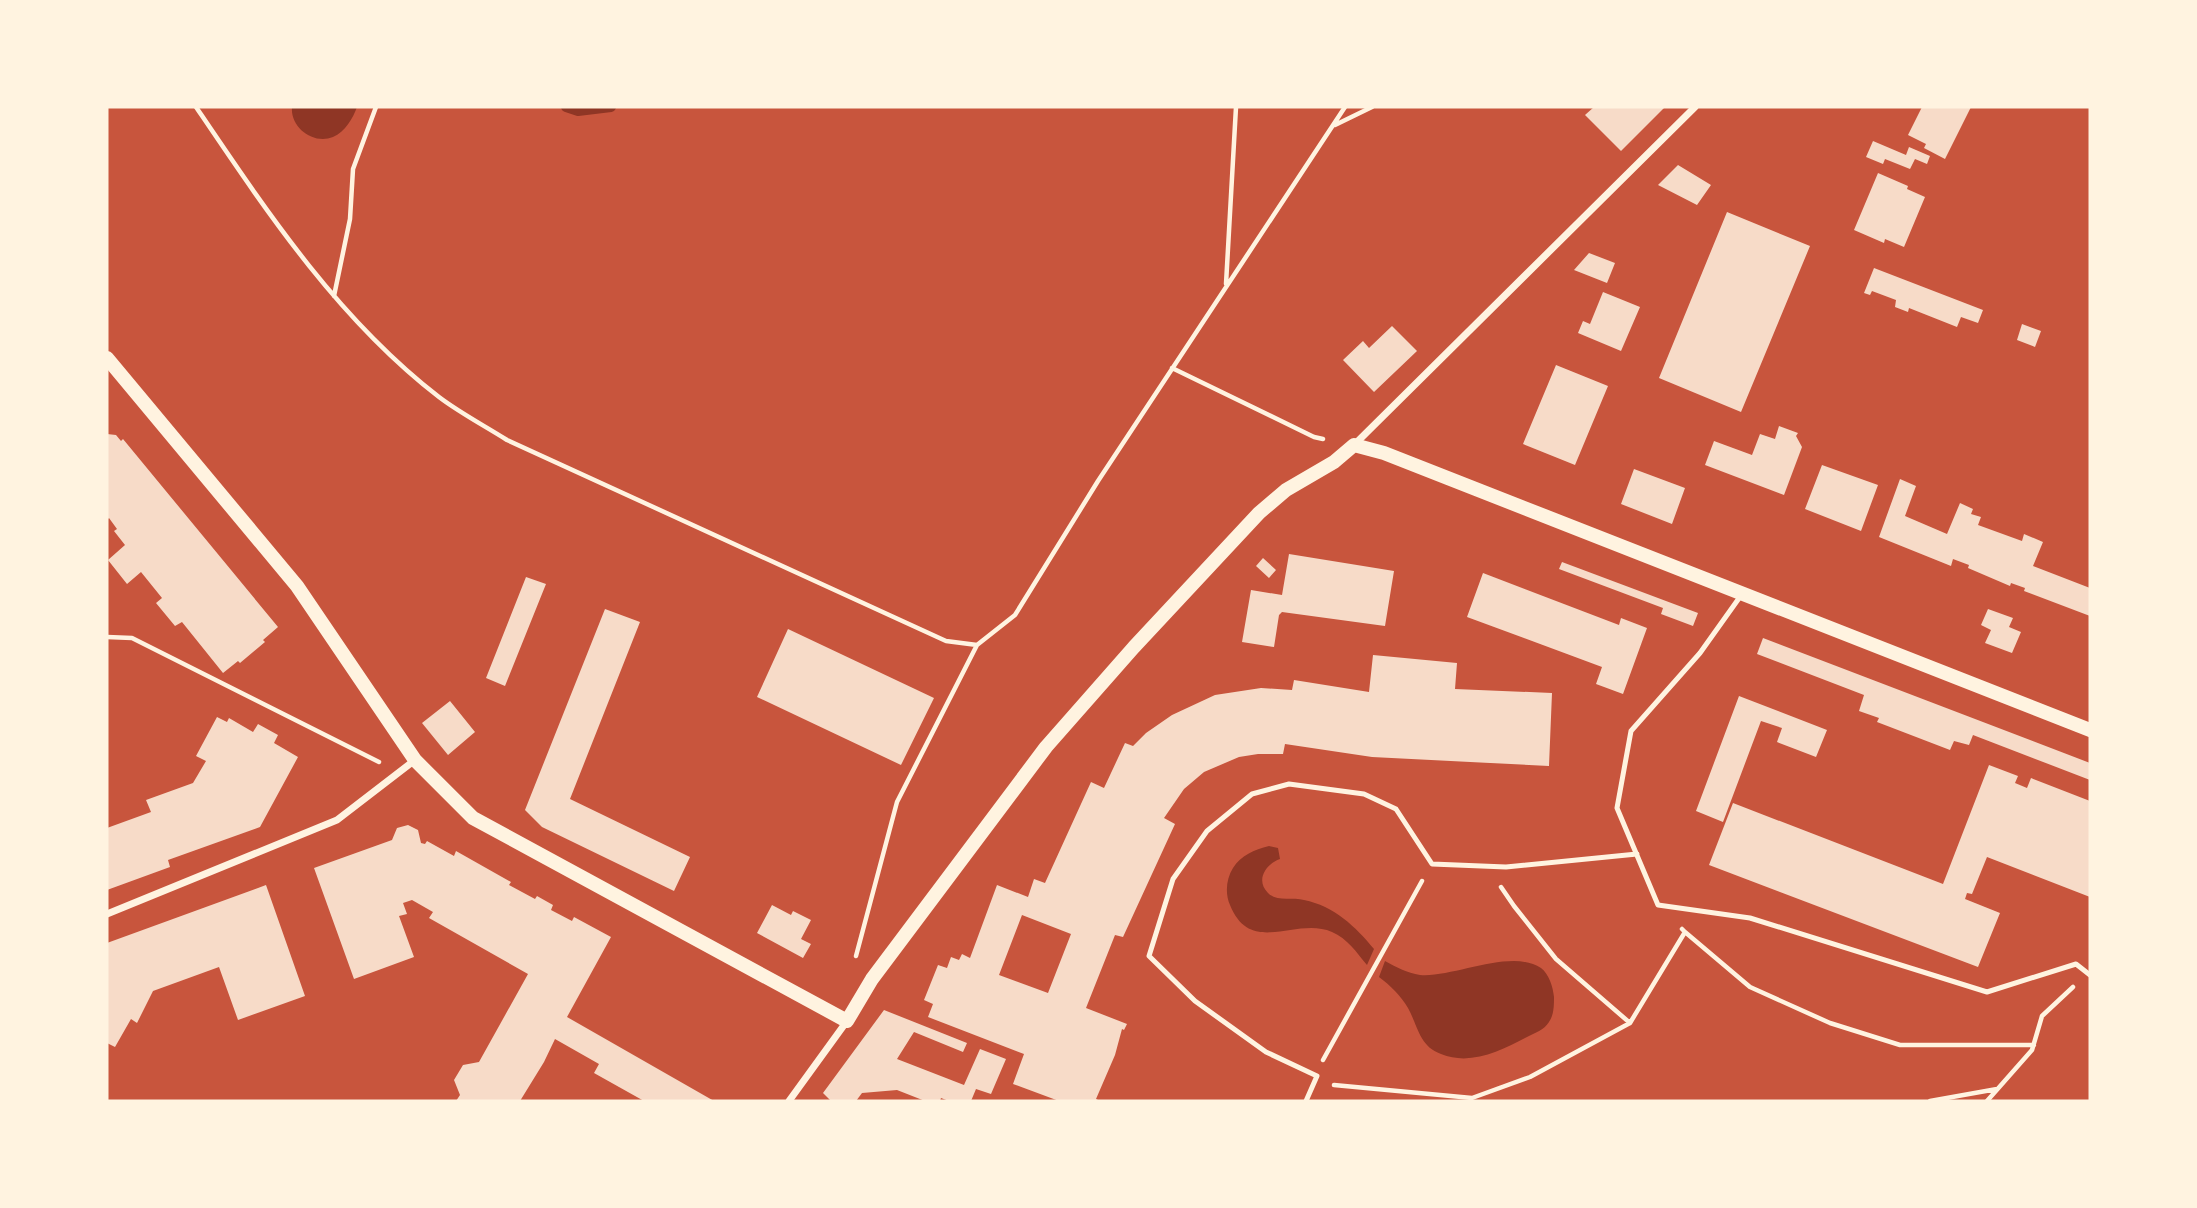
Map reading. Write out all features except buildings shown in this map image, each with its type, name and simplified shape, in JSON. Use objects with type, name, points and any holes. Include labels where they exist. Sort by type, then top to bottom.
[{"type":"main road","points":[[107,360],[297,586],[415,760],[473,818],[847,1021],[872,979],[1046,747],[1134,646],[1259,513],[1286,490],[1334,462],[1354,445],[1384,453],[2090,730]]},
{"type":"street","points":[[1354,445],[1695,107]]},
{"type":"street","points":[[107,914],[337,820],[415,760]]},
{"type":"street","points":[[792,1100],[847,1021]]},
{"type":"lane","points":[[1742,594],[1700,653],[1630,732],[1617,808],[1658,905],[1750,918],[1987,992],[2076,964],[2089,974]]},
{"type":"lane","points":[[1306,1101],[1317,1076],[1266,1052],[1205,1008],[1149,956],[1173,879],[1207,831],[1252,794],[1289,784],[1364,794],[1396,808],[1432,864],[1506,867],[1637,854]]},
{"type":"path","points":[[196,107],[270,215],[334,297],[390,355],[440,397],[507,440],[946,641],[977,645]]},
{"type":"path","points":[[334,297],[350,219],[353,169],[376,107]]},
{"type":"path","points":[[1226,284],[1236,107]]},
{"type":"path","points":[[855,961],[897,802],[977,645],[1015,615],[1098,481],[1345,107]]},
{"type":"path","points":[[1332,126],[1372,107]]},
{"type":"path","points":[[1172,368],[1314,437],[1354,445]]},
{"type":"path","points":[[107,637],[132,638],[379,762]]},
{"type":"path","points":[[1432,864],[1316,1072],[1319,1083],[1472,1098],[1530,1077],[1630,1023],[1685,932]]},
{"type":"path","points":[[1487,866],[1514,906],[1556,959],[1630,1023]]},
{"type":"path","points":[[1658,905],[1685,932],[1750,987],[1830,1023],[1900,1045],[2034,1045]]},
{"type":"path","points":[[1987,1101],[2032,1051],[2042,1016],[2089,974]]},
{"type":"path","points":[[1930,1101],[1998,1089]]},
{"type":"shaded area","points":[[292,107],[357,107],[345,128],[337,135],[325,139],[304,132],[295,121]]},
{"type":"shaded area","points":[[1269,846],[1278,848],[1280,859],[1270,865],[1262,878],[1268,893],[1275,897],[1315,903],[1344,918],[1374,949],[1367,965],[1347,942],[1332,932],[1304,928],[1262,932],[1250,929],[1239,920],[1227,896],[1231,872],[1244,856]]},
{"type":"shaded area","points":[[1385,961],[1420,975],[1433,975],[1498,962],[1529,963],[1541,968],[1550,981],[1554,997],[1552,1016],[1547,1025],[1539,1031],[1496,1052],[1474,1058],[1441,1054],[1428,1046],[1405,1004],[1379,977]]},
{"type":"waterway","points":[[566,107],[578,111],[611,107]]}]
